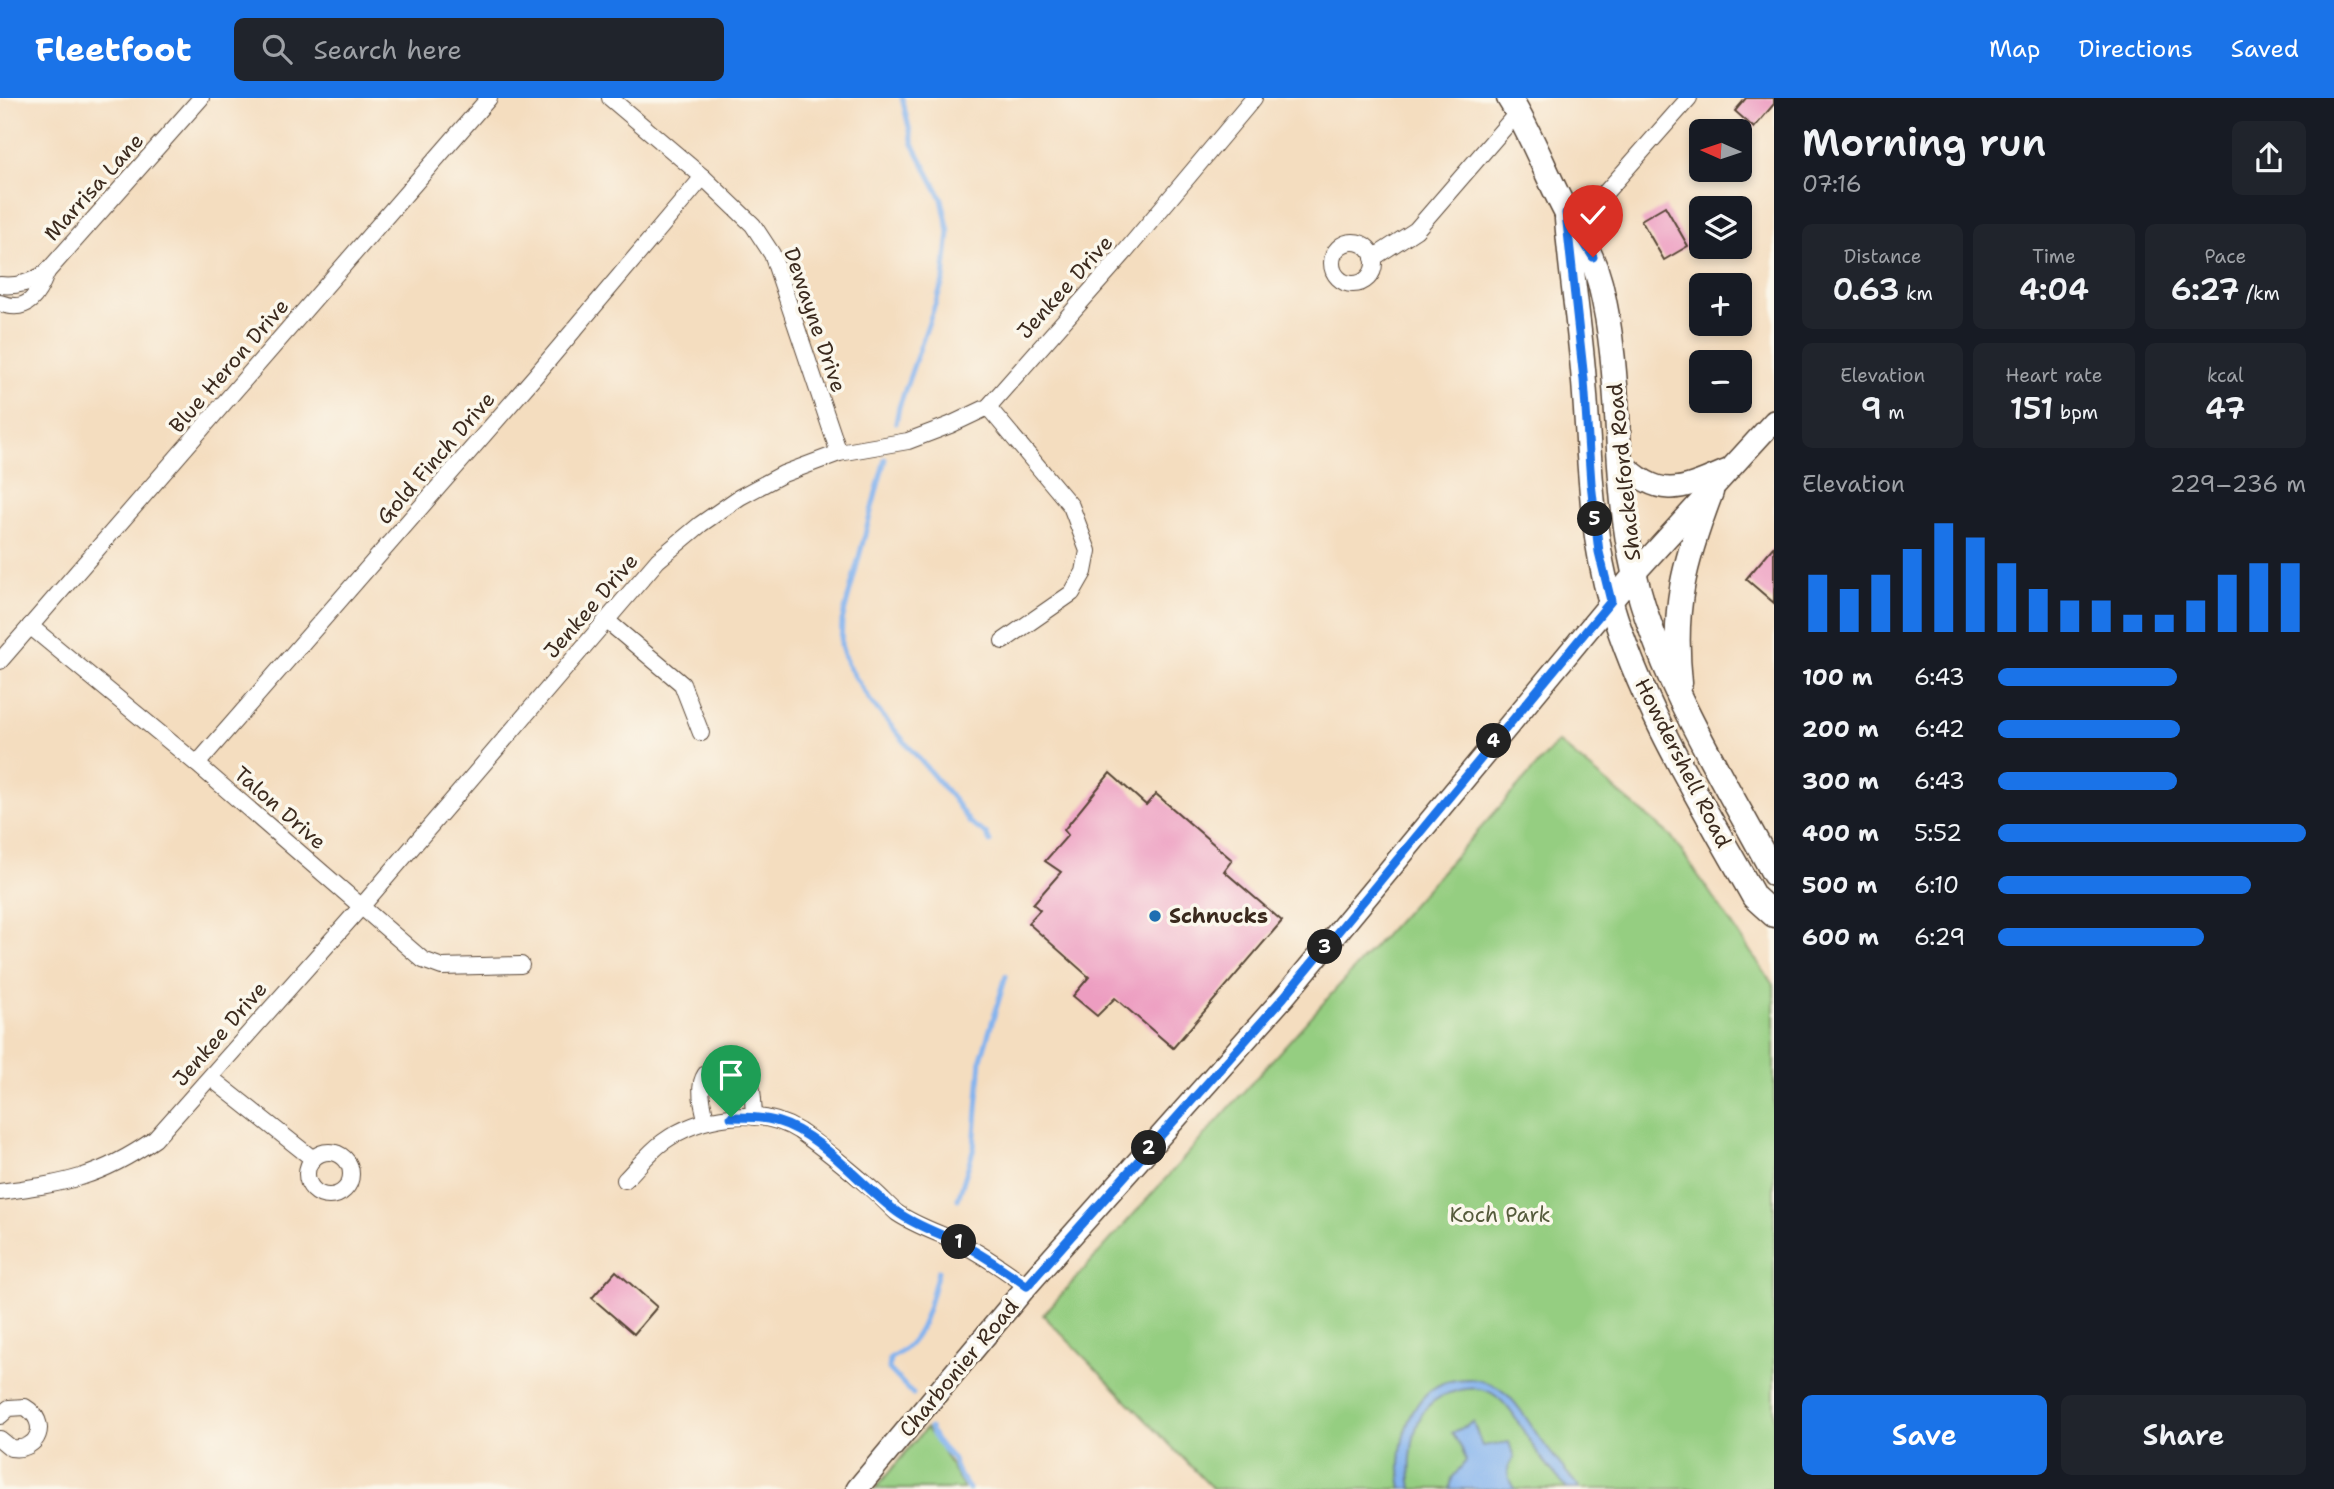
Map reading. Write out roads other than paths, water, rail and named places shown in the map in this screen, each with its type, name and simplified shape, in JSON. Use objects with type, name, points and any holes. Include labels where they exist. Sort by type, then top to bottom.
[{"type":"main road","name":"Shackelford Road","points":[[1514,105],[1566,213],[1593,257],[1601,285],[1613,366],[1627,536],[1634,573]]},
{"type":"main road","name":"Shackelford Road","points":[[1566,213],[1599,552],[1611,601]]},
{"type":"main road","name":"Charbonier Road","points":[[857,1489],[1027,1286],[1284,997],[1634,573],[1774,421]]},
{"type":"main road","points":[[1619,460],[1638,479],[1671,488],[1693,485],[1730,468]]},
{"type":"main road","points":[[1682,704],[1676,652],[1679,600],[1692,541],[1711,492]]},
{"type":"main road","name":"Howdershell Road","points":[[1634,573],[1649,627],[1682,704],[1774,874]]},
{"type":"main road","name":"Howdershell Road","points":[[1611,601],[1625,647],[1651,709],[1754,897],[1774,915]]},
{"type":"street","name":"Marrisa Lane","points":[[0,285],[18,285],[34,281],[47,272],[201,98]]},
{"type":"street","name":"Blue Heron Drive","points":[[0,661],[489,98]]},
{"type":"street","name":"Dewayne Drive","points":[[610,98],[703,177],[753,225],[772,254],[839,453]]},
{"type":"street","name":"Jenkee Drive","points":[[0,1192],[60,1184],[112,1166],[155,1139],[361,907],[658,560],[701,524],[740,497],[783,474],[839,453],[908,441],[988,407],[1125,252],[1254,98]]},
{"type":"street","points":[[1566,213],[1606,192],[1689,98]]},
{"type":"street","points":[[1373,258],[1416,230],[1514,105]]},
{"type":"street","name":"Gold Finch Drive","points":[[197,764],[536,375],[703,177]]},
{"type":"street","name":"Marrisa Lane","points":[[0,303],[12,307],[29,302],[39,293],[47,272]]},
{"type":"street","points":[[988,407],[1072,506],[1088,551],[1084,572],[1072,593],[1003,641]]},
{"type":"street","points":[[606,621],[682,684],[701,733]]},
{"type":"street","name":"Talon Drive","points":[[30,626],[197,764],[423,960],[442,967],[521,965]]},
{"type":"street","points":[[706,1121],[701,1095],[702,1082],[708,1071],[718,1065],[731,1065],[743,1070],[751,1082],[754,1117]]},
{"type":"street","points":[[211,1078],[313,1159]]},
{"type":"street","points":[[625,1180],[659,1144],[688,1127],[706,1121],[754,1117],[779,1122],[796,1129],[837,1160],[898,1213],[977,1251],[1027,1286]]},
{"type":"street","points":[[0,1416],[9,1408],[25,1407],[37,1418],[39,1426],[34,1442],[27,1447],[11,1448],[0,1438]]},
{"type":"water","points":[[1470,1379],[1495,1386],[1513,1401],[1580,1489],[1567,1489],[1496,1396],[1474,1388],[1446,1394],[1427,1407],[1418,1424],[1412,1446],[1412,1489],[1402,1489],[1402,1444],[1406,1428],[1420,1401],[1430,1390],[1443,1383]]},
{"type":"water","points":[[1473,1422],[1482,1446],[1509,1442],[1514,1458],[1508,1474],[1515,1489],[1450,1489],[1452,1478],[1466,1461],[1452,1433]]},
{"type":"waterway","points":[[896,423],[899,407],[944,279],[949,232],[942,199],[913,144],[902,98]]},
{"type":"waterway","points":[[885,459],[842,621],[841,645],[847,664],[871,702],[954,800],[970,823],[986,834],[990,842]]},
{"type":"waterway","points":[[958,1199],[974,1148],[981,1059],[1006,976]]},
{"type":"waterway","points":[[913,1394],[889,1369],[890,1358],[911,1343],[918,1333],[928,1309],[938,1271]]},
{"type":"waterway","points":[[930,1428],[936,1441],[952,1458],[969,1489]]},
{"type":"place","name":"Schnucks","points":[[1155,916]]},
{"type":"park label","name":"Koch Park","points":[[1500,1215]]}]
